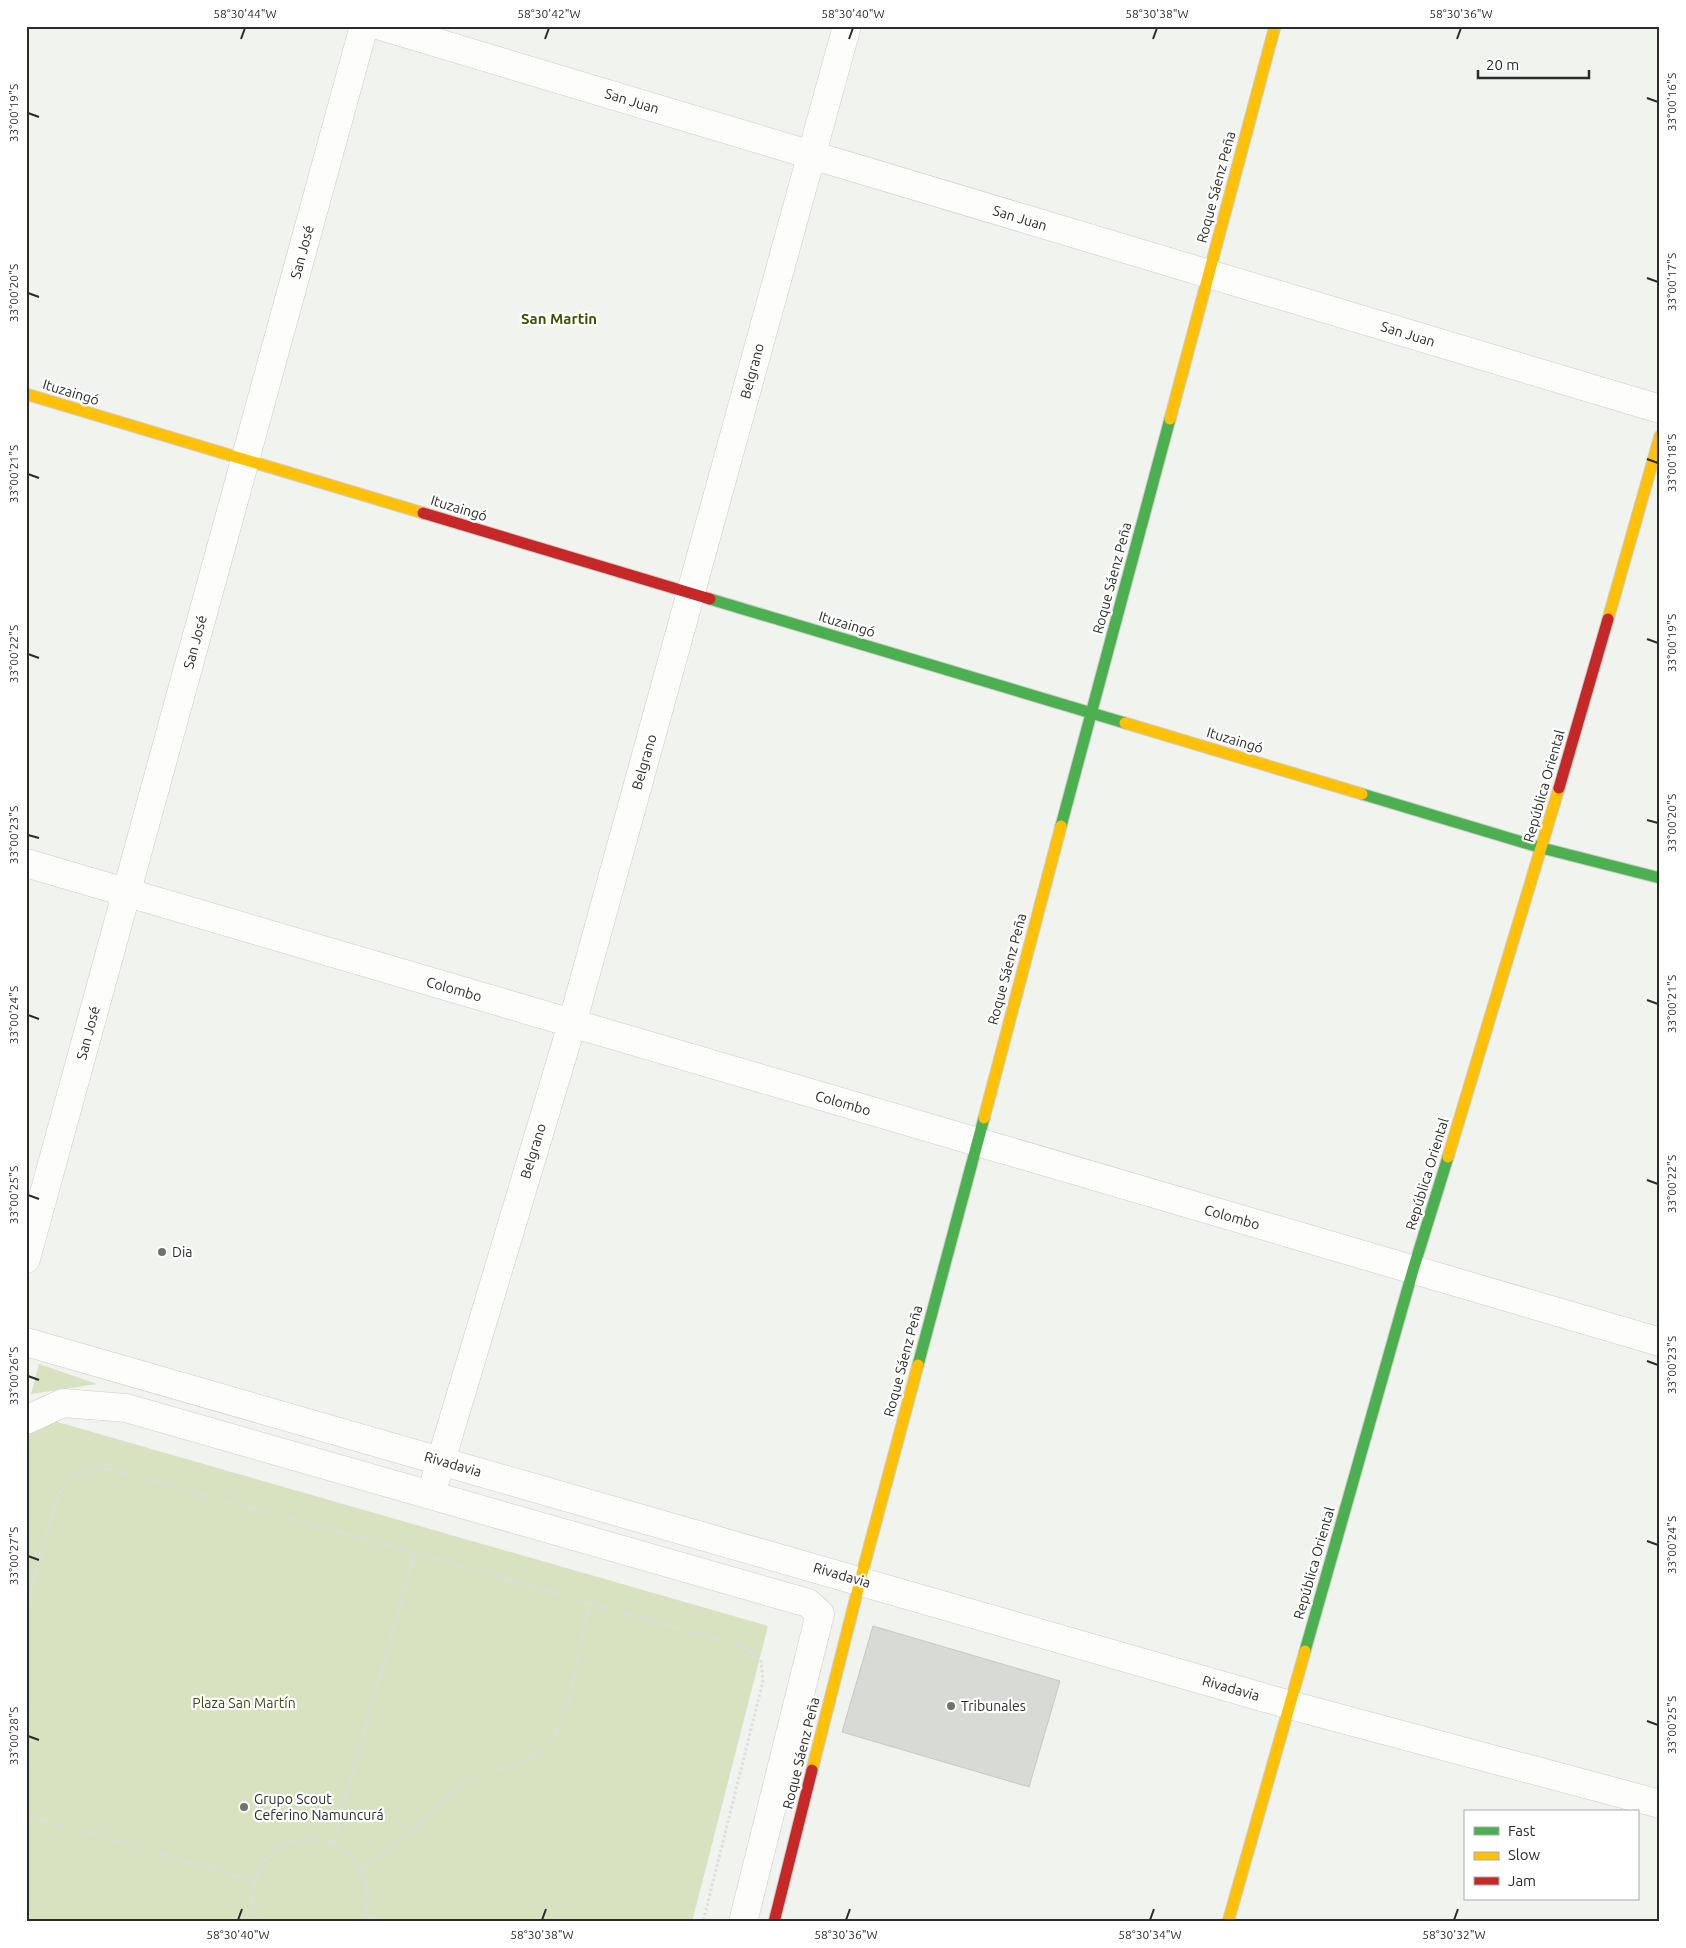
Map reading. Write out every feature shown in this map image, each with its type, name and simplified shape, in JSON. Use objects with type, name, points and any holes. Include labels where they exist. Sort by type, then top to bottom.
[{"type":"street","name":"San José","points":[[26,1259],[364,26]]},
{"type":"street","name":"San Juan","points":[[380,26],[1660,409]]},
{"type":"street","name":"Belgrano","points":[[431,1494],[572,1024],[847,26]]},
{"type":"street","name":"Roque Sáenz Peña","points":[[774,1922],[860,1580],[1275,26]]},
{"type":"street","name":"Ituzaingó","points":[[26,394],[1542,848],[1660,878]]},
{"type":"street","name":"República Oriental","points":[[1228,1922],[1413,1270],[1542,848],[1660,436]]},
{"type":"street","name":"Colombo","points":[[26,863],[1660,1342]]},
{"type":"street","name":"Rivadavia","points":[[26,1342],[1290,1704],[1660,1804]]},
{"type":"street","points":[[26,1420],[63,1403],[126,1408],[808,1603],[820,1614],[742,1922]]},
{"type":"path","points":[[26,1608],[58,1495],[75,1473],[108,1469],[415,1553],[744,1647],[761,1661],[763,1681],[703,1922]]},
{"type":"path","points":[[333,1842],[415,1553]]},
{"type":"path","points":[[362,1871],[414,1826],[436,1810],[458,1787],[483,1773],[515,1766],[536,1755],[552,1740],[567,1707],[590,1603]]},
{"type":"path","points":[[26,1815],[254,1881]]},
{"type":"path","points":[[259,1922],[253,1906],[254,1881],[265,1860],[282,1845],[305,1838],[333,1842],[348,1852],[362,1871],[368,1894],[365,1916],[361,1922]]},
{"type":"path","points":[[365,1916],[384,1922]]},
{"type":"green space","points":[[39,1364],[97,1384],[31,1394]]},
{"type":"green space","name":"Plaza San Martín","points":[[26,1413],[768,1626],[692,1922],[26,1922]]},
{"type":"building","name":"Tribunales","points":[[873,1626],[1060,1681],[1029,1787],[842,1732]]},
{"type":"traffic: fast","points":[[1061,826],[1170,419]]},
{"type":"traffic: fast","points":[[710,599],[1125,723]]},
{"type":"traffic: fast","points":[[1362,794],[1542,848],[1660,878]]},
{"type":"traffic: fast","points":[[918,1365],[984,1118]]},
{"type":"traffic: fast","points":[[1305,1651],[1413,1270],[1448,1157]]},
{"type":"traffic: slow","points":[[1170,419],[1275,26]]},
{"type":"traffic: slow","points":[[26,394],[423,513]]},
{"type":"traffic: slow","points":[[1608,619],[1660,436]]},
{"type":"traffic: slow","points":[[1125,723],[1362,794]]},
{"type":"traffic: slow","points":[[1448,1157],[1559,788]]},
{"type":"traffic: slow","points":[[984,1118],[1061,826]]},
{"type":"traffic: slow","points":[[812,1770],[918,1365]]},
{"type":"traffic: slow","points":[[1228,1922],[1305,1651]]},
{"type":"traffic: jam","points":[[423,513],[710,599]]},
{"type":"traffic: jam","points":[[1559,788],[1608,619]]},
{"type":"traffic: jam","points":[[774,1922],[812,1770]]},
{"type":"place","name":"Dia","points":[[162,1252]]},
{"type":"place","name":"Tribunales","points":[[951,1706]]},
{"type":"place","name":"Grupo Scout Ceferino Namuncurá","points":[[244,1807]]},
{"type":"district","name":"San Martin","points":[[559,319]]}]
